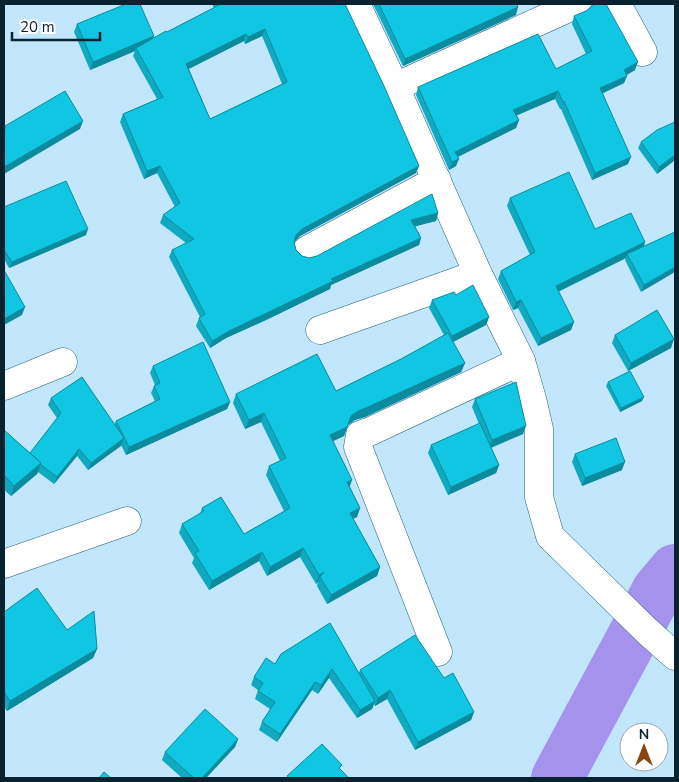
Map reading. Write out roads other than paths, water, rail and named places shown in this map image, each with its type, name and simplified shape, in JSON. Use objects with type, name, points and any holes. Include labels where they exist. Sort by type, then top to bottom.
[{"type":"street","points":[[395,86],[577,4]]},
{"type":"street","points":[[617,4],[643,52]]},
{"type":"street","points":[[359,5],[478,274],[521,361],[539,429],[539,497],[550,536],[675,656]]},
{"type":"street","points":[[306,250],[437,180]]},
{"type":"street","points":[[320,330],[478,274]]},
{"type":"street","points":[[438,652],[358,447],[360,435],[371,432],[521,361]]},
{"type":"street","points":[[4,386],[63,362]]},
{"type":"street","points":[[4,564],[127,522]]},
{"type":"waterway","points":[[557,778],[658,590],[675,570]]}]
